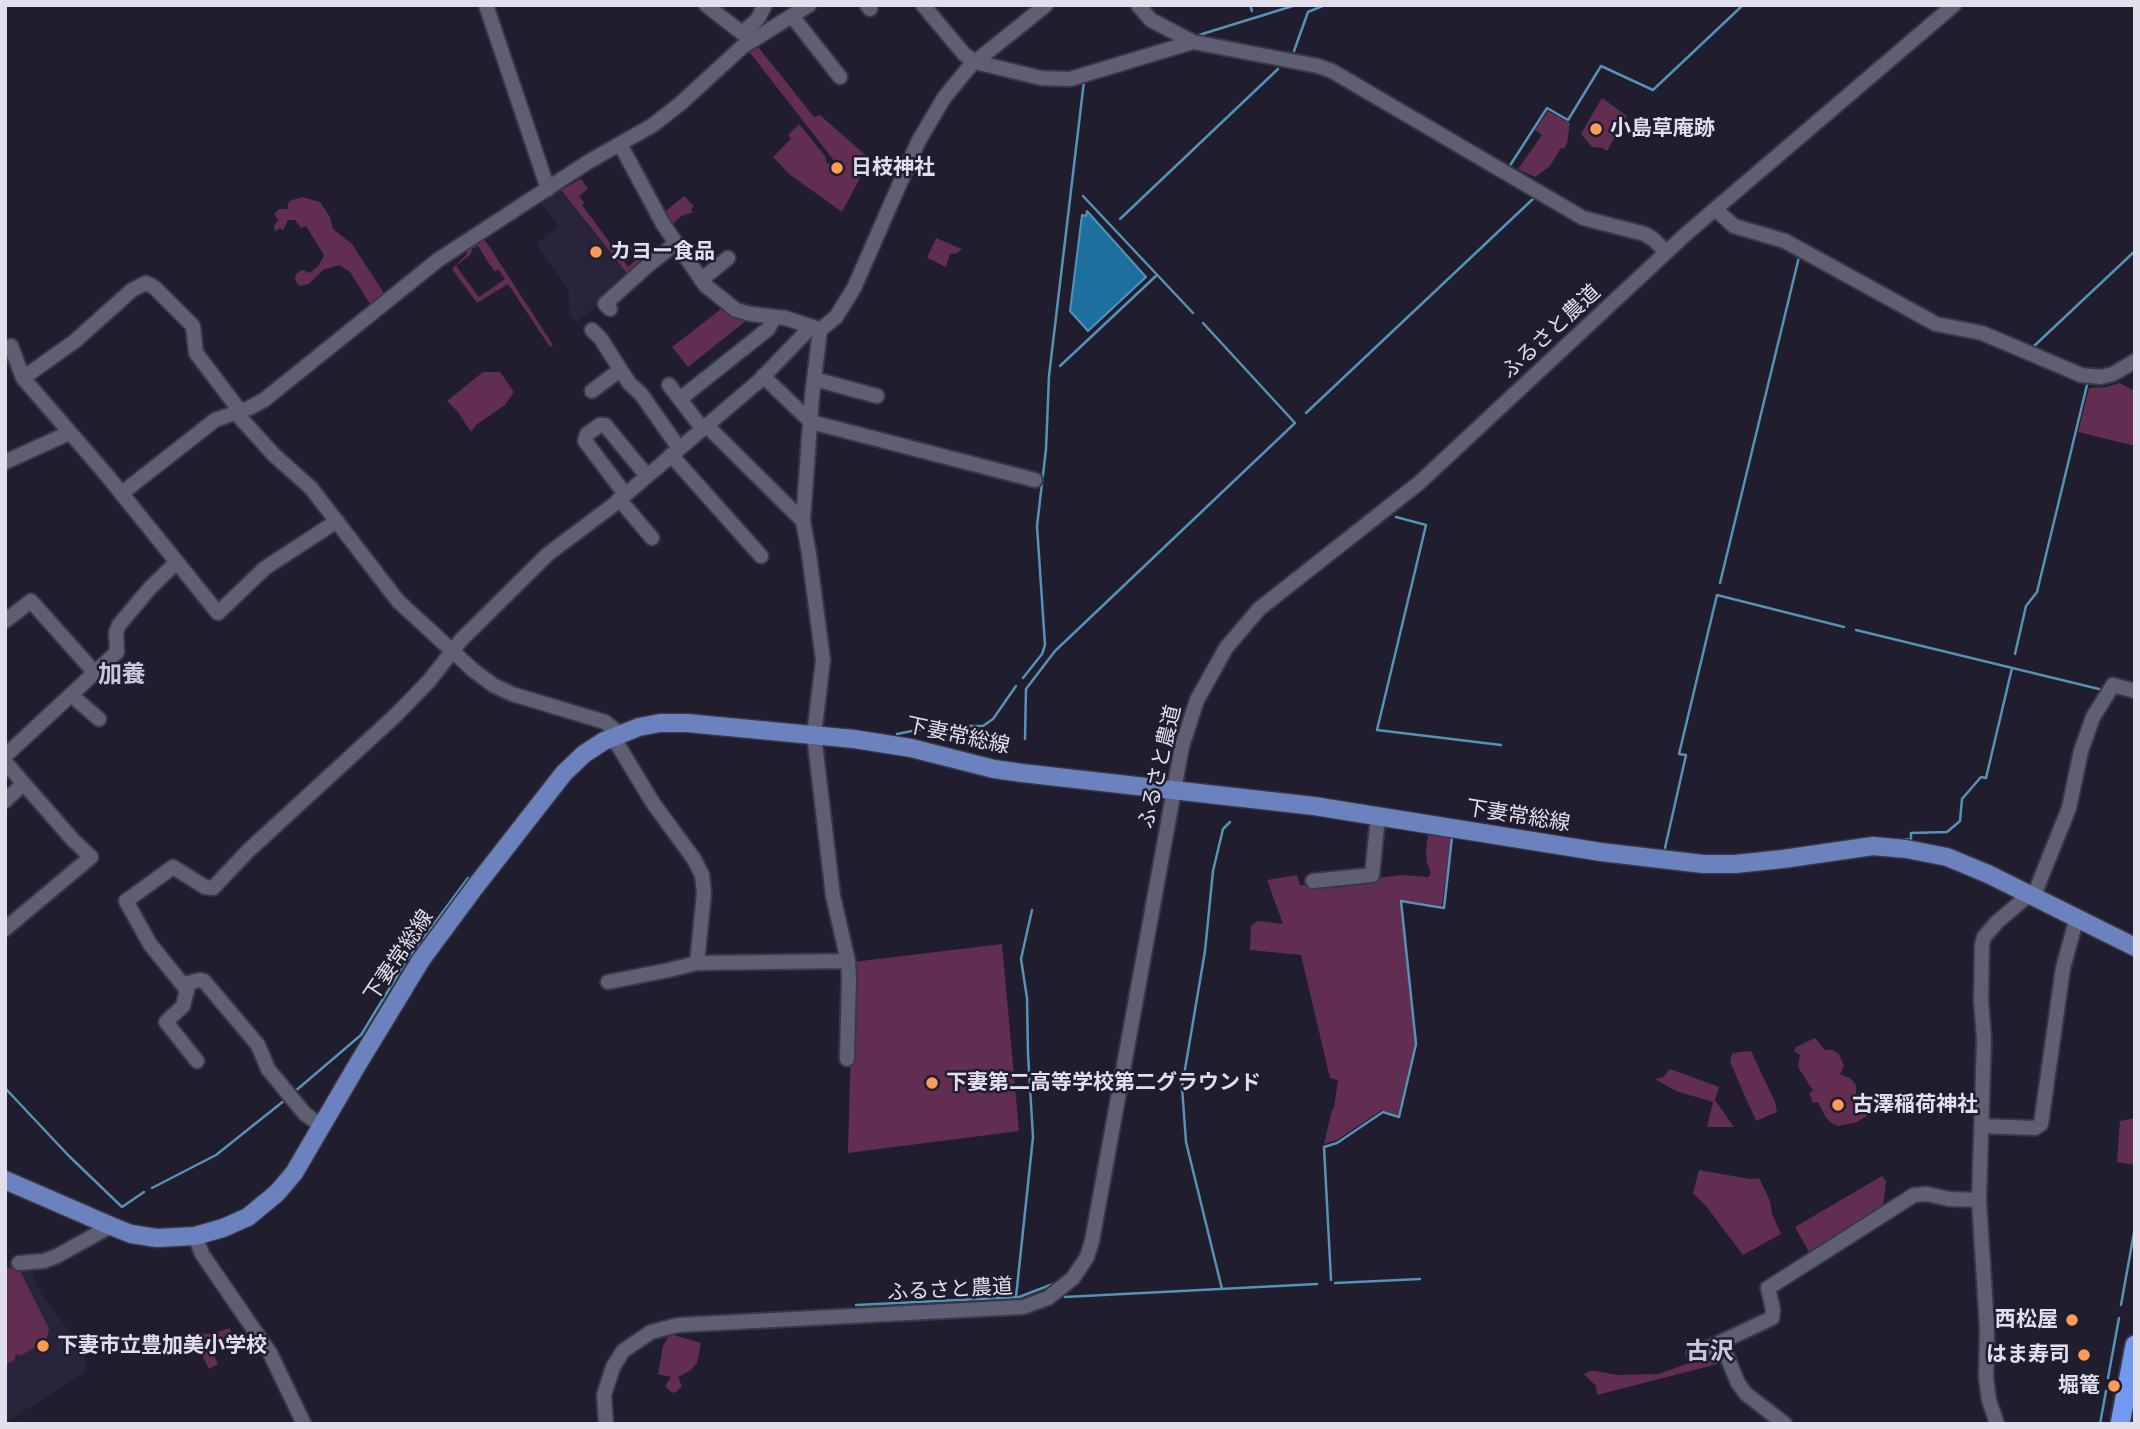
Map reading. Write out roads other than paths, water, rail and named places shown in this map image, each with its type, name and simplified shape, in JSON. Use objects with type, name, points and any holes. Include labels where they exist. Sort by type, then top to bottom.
[{"type":"highway","points":[[2120,1424],[2135,1345]]},
{"type":"main road","name":"下妻常総線","points":[[5,1181],[131,1234],[157,1238],[195,1236],[232,1224],[266,1204],[294,1173],[421,960],[564,773],[584,754],[616,735],[646,725],[679,723],[854,739],[911,748],[994,769],[1378,816],[1601,852],[1703,864],[1783,859],[1873,846],[1906,849],[1947,857],[2032,895],[2135,947]]},
{"type":"street","points":[[486,5],[548,189]]},
{"type":"street","points":[[706,5],[747,36]]},
{"type":"street","points":[[122,493],[215,420],[264,400],[438,260],[672,111],[747,36],[765,5]]},
{"type":"street","points":[[747,36],[792,16],[809,5]]},
{"type":"street","points":[[923,5],[964,54],[975,62],[1041,78],[1070,79],[1193,41]]},
{"type":"street","points":[[197,1061],[166,1022],[186,1001],[187,990],[150,944],[126,901],[173,867],[205,887],[213,888],[248,851],[396,715],[452,652],[548,554],[622,497],[815,328],[836,317],[855,288],[918,142],[933,114],[963,73],[1046,5]]},
{"type":"street","points":[[1138,5],[1151,20],[1193,41],[1332,71],[1583,218],[1653,239],[1666,252]]},
{"type":"street","name":"ふるさと農道","points":[[606,1424],[604,1395],[613,1367],[623,1351],[651,1332],[678,1325],[1023,1307],[1048,1298],[1073,1278],[1087,1257],[1092,1241],[1185,734],[1213,667],[1259,609],[1419,483],[1666,252],[1954,5]]},
{"type":"street","points":[[792,16],[840,77]]},
{"type":"street","points":[[620,144],[676,244],[701,280],[736,310],[785,318],[815,328]]},
{"type":"street","points":[[1715,209],[1734,226],[1785,241],[1936,324],[1982,333],[2081,375],[2100,377],[2113,374],[2135,361]]},
{"type":"street","points":[[610,309],[605,304],[676,244]]},
{"type":"street","points":[[701,280],[727,258]]},
{"type":"street","points":[[23,378],[75,341],[128,285],[150,284],[193,326],[196,353],[238,412],[274,455],[311,488],[399,602],[452,652],[494,685],[519,696],[605,722],[616,735],[653,803],[702,874],[704,893],[697,962]]},
{"type":"street","points":[[680,399],[768,329],[774,318]]},
{"type":"street","points":[[815,328],[814,379],[803,521],[823,660],[814,735],[833,896],[848,961],[847,1059]]},
{"type":"street","points":[[592,330],[601,339],[629,383],[641,394],[675,451],[761,556]]},
{"type":"street","points":[[11,346],[23,378],[122,493],[218,612],[265,568],[337,521]]},
{"type":"street","points":[[593,391],[620,370]]},
{"type":"street","points":[[763,376],[811,422],[1035,480]]},
{"type":"street","points":[[814,379],[877,397]]},
{"type":"street","points":[[669,385],[704,427],[803,521]]},
{"type":"street","points":[[646,476],[605,425],[600,425],[587,434],[586,441],[652,538]]},
{"type":"street","points":[[5,462],[69,433]]},
{"type":"street","points":[[5,756],[117,652],[116,632],[119,625],[150,588],[177,562]]},
{"type":"street","points":[[5,621],[31,601],[95,673]]},
{"type":"street","points":[[1997,1424],[1989,1400],[1986,1378],[1986,1303],[1979,1200],[1984,1039],[1981,1002],[1982,940],[1997,922],[2032,895],[2069,808],[2081,751],[2093,717],[2113,685],[2135,691]]},
{"type":"street","points":[[71,695],[99,719]]},
{"type":"street","points":[[5,762],[91,857],[5,929]]},
{"type":"street","points":[[5,801],[23,784]]},
{"type":"street","points":[[1313,881],[1372,875],[1378,816]]},
{"type":"street","points":[[1981,1126],[2035,1128],[2041,1125],[2060,986],[2069,940],[2077,917]]},
{"type":"street","points":[[608,982],[697,962],[848,961]]},
{"type":"street","points":[[184,984],[200,979],[204,981],[253,1039],[268,1069],[305,1114],[322,1126]]},
{"type":"street","points":[[1694,1354],[1772,1318],[1768,1288],[1909,1197],[1919,1193],[1948,1199],[1979,1200]]},
{"type":"street","points":[[19,1263],[44,1261],[57,1256],[111,1226]]},
{"type":"street","points":[[195,1236],[202,1254],[270,1353],[303,1424]]},
{"type":"street","points":[[1721,1342],[1738,1383],[1746,1394],[1786,1424]]},
{"type":"water","points":[[1087,211],[1146,277],[1088,331],[1070,311],[1082,215],[1086,216]]},
{"type":"waterway","points":[[1250,5],[1252,11]]},
{"type":"waterway","points":[[1199,35],[1296,5]]},
{"type":"waterway","points":[[1294,51],[1308,12],[1325,5]]},
{"type":"waterway","points":[[1509,167],[1547,108],[1568,120],[1601,66],[1653,90],[1743,5]]},
{"type":"waterway","points":[[758,28],[773,19]]},
{"type":"waterway","points":[[1120,219],[1278,69]]},
{"type":"waterway","points":[[1023,678],[1042,654],[1045,645],[1037,526],[1046,449],[1049,376],[1084,81]]},
{"type":"waterway","points":[[1083,196],[1193,313]]},
{"type":"waterway","points":[[1306,413],[1535,197]]},
{"type":"waterway","points":[[2033,347],[2135,251]]},
{"type":"waterway","points":[[1720,583],[1799,257]]},
{"type":"waterway","points":[[1060,366],[1157,275]]},
{"type":"waterway","points":[[1025,739],[1026,689],[1055,651],[1295,423],[1203,323]]},
{"type":"waterway","points":[[2015,654],[2026,606],[2037,592],[2087,385]]},
{"type":"waterway","points":[[1396,517],[1426,525],[1377,730],[1501,745]]},
{"type":"waterway","points":[[1665,848],[1686,755],[1679,754],[1717,595],[1844,627]]},
{"type":"waterway","points":[[1856,630],[2103,690]]},
{"type":"waterway","points":[[1906,839],[1911,840],[1911,833],[1947,832],[1960,821],[1962,799],[1981,777],[1986,778],[2012,668]]},
{"type":"waterway","points":[[897,734],[937,726],[983,726],[993,719],[1016,686]]},
{"type":"waterway","points":[[2114,693],[2135,698]]},
{"type":"waterway","points":[[1222,1289],[1186,1142],[1182,1087],[1205,951],[1213,871],[1223,829],[1230,822]]},
{"type":"waterway","points":[[1331,1280],[1324,1147],[1337,1143],[1383,1112],[1399,1117],[1416,1044],[1401,901],[1444,908],[1452,837]]},
{"type":"waterway","points":[[293,1093],[361,1035],[405,963],[468,878]]},
{"type":"waterway","points":[[1016,1297],[1033,1137],[1027,998],[1021,959],[1032,910]]},
{"type":"waterway","points":[[5,1088],[122,1207],[144,1192]]},
{"type":"waterway","points":[[152,1188],[216,1155],[285,1100]]},
{"type":"waterway","points":[[2121,1305],[2135,1227]]},
{"type":"waterway","points":[[1335,1283],[1420,1279]]},
{"type":"waterway","points":[[856,1305],[1019,1297],[1053,1284]]},
{"type":"waterway","points":[[1065,1297],[1317,1284]]},
{"type":"waterway","points":[[2108,1378],[2119,1318]]},
{"type":"waterway","points":[[2100,1424],[2106,1391]]},
{"type":"place","name":"小島草庵跡","points":[[1596,129]]},
{"type":"place","name":"日枝神社","points":[[837,168]]},
{"type":"place","name":"カヨー食品","points":[[596,252]]},
{"type":"place","name":"下妻第二高等学校第二グラウンド","points":[[932,1083]]},
{"type":"place","name":"古澤稲荷神社","points":[[1838,1105]]},
{"type":"place","name":"西松屋","points":[[2072,1320]]},
{"type":"place","name":"下妻市立豊加美小学校","points":[[43,1346]]},
{"type":"place","name":"はま寿司","points":[[2084,1355]]},
{"type":"place","name":"堀篭","points":[[2114,1386]]},
{"type":"district","name":"加養","points":[[122,675]]},
{"type":"district","name":"古沢","points":[[1710,1352]]}]
